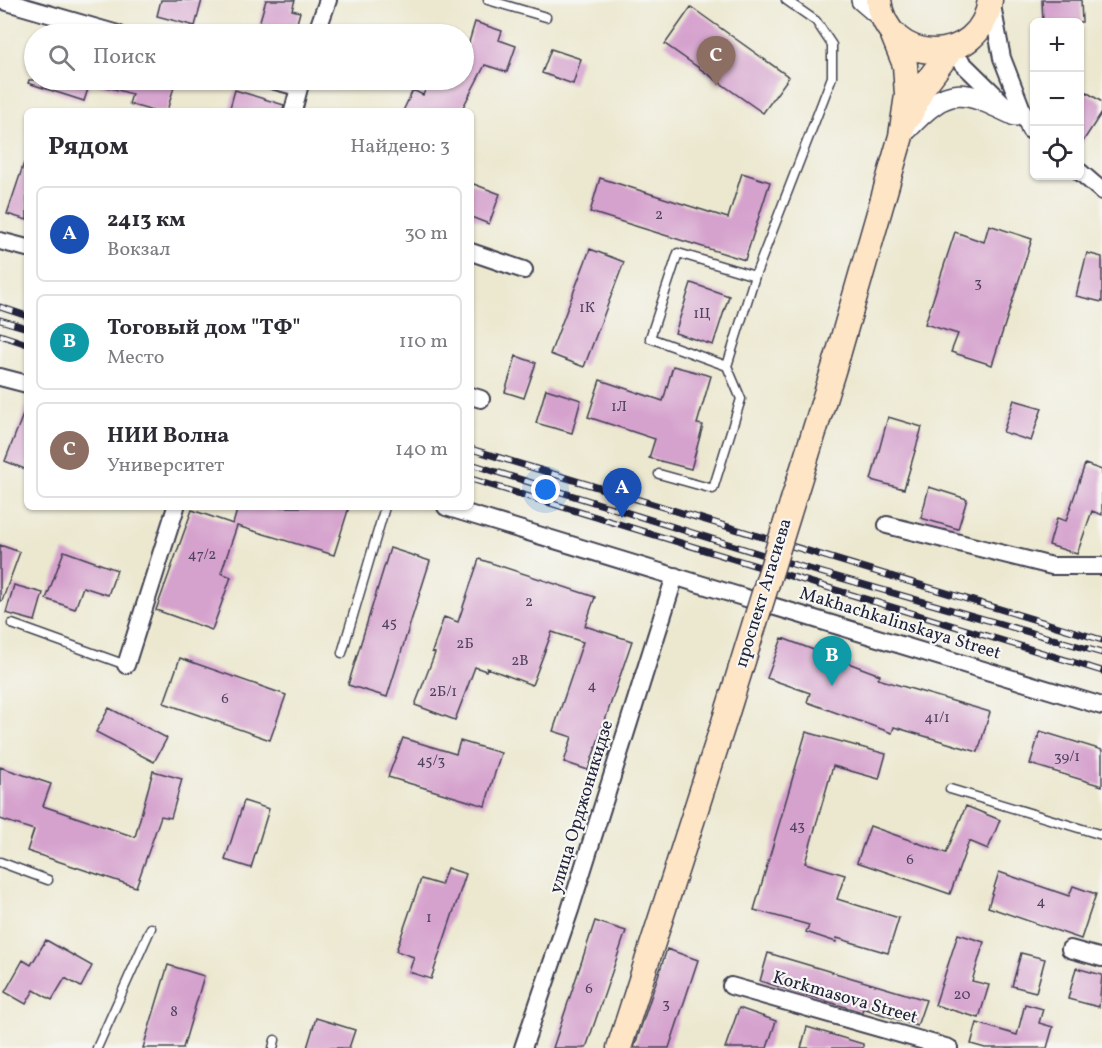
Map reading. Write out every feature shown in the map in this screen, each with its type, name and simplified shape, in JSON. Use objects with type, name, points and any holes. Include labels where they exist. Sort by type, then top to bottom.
[{"type":"main road","name":"проспект Агасиева","points":[[901,136],[923,87],[950,51],[971,38],[982,24],[990,0]]},
{"type":"main road","points":[[885,17],[905,44],[922,51],[950,51]]},
{"type":"main road","name":"проспект Агасиева","points":[[619,1048],[725,719],[838,355],[901,136],[907,95],[905,65],[885,17]]},
{"type":"street","points":[[0,0],[83,24]]},
{"type":"street","points":[[320,24],[328,0]]},
{"type":"street","points":[[862,0],[885,17]]},
{"type":"street","points":[[990,0],[1002,58],[1027,127]]},
{"type":"street","points":[[950,51],[1027,127]]},
{"type":"street","points":[[294,108],[298,90]]},
{"type":"street","points":[[901,136],[936,100],[954,94],[973,97],[1027,127]]},
{"type":"street","points":[[1084,175],[1102,191]]},
{"type":"street","points":[[0,241],[24,247]]},
{"type":"street","points":[[474,253],[524,270]]},
{"type":"street","points":[[0,377],[24,383]]},
{"type":"street","points":[[126,665],[175,510]]},
{"type":"street","name":"Makhachkalinskaya Street","points":[[456,510],[1102,706]]},
{"type":"street","points":[[888,525],[1052,566],[1102,566]]},
{"type":"street","name":"улица Орджоникидзе","points":[[523,1048],[570,910],[675,576]]},
{"type":"street","points":[[1070,949],[1102,958]]},
{"type":"street","name":"Korkmasova Street","points":[[731,986],[949,1048]]},
{"type":"lane","points":[[488,0],[546,17]]},
{"type":"lane","points":[[660,474],[713,489],[741,399],[727,366],[755,276],[832,77],[832,45],[816,21],[786,0]]},
{"type":"lane","points":[[727,366],[650,338],[678,253],[755,276]]},
{"type":"lane","points":[[342,654],[383,510]]},
{"type":"lane","points":[[12,624],[126,665]]},
{"type":"lane","points":[[950,789],[1102,836]]},
{"type":"lane","points":[[0,862],[48,880]]},
{"type":"lane","points":[[97,1048],[151,928]]},
{"type":"building","points":[[161,0],[202,0],[196,24],[157,16]]},
{"type":"building","points":[[266,0],[295,0],[292,10],[300,12],[297,24],[259,24]]},
{"type":"building","points":[[1042,0],[1081,0],[1082,18],[1043,18]]},
{"type":"building","points":[[691,7],[789,77],[763,113],[665,44]]},
{"type":"building","points":[[475,22],[502,31],[499,40],[516,46],[507,72],[485,65],[474,86]]},
{"type":"building","points":[[551,49],[581,59],[573,84],[542,73]]},
{"type":"building","points":[[50,90],[88,90],[84,101]]},
{"type":"building","points":[[118,90],[173,90],[168,108],[143,108],[129,104],[132,94]]},
{"type":"building","points":[[235,90],[284,105],[284,108],[230,108]]},
{"type":"building","points":[[413,90],[423,95],[425,90],[472,90],[463,108],[404,108]]},
{"type":"building","points":[[1084,91],[1102,102],[1102,112],[1084,140]]},
{"type":"building","points":[[24,163],[24,219],[7,214]]},
{"type":"building","points":[[742,173],[770,182],[745,260],[590,212],[600,178],[728,218]]},
{"type":"building","points":[[474,184],[500,194],[489,224],[474,218]]},
{"type":"building","points":[[989,225],[1032,239],[992,365],[951,352],[958,334],[925,324],[955,232],[984,242]]},
{"type":"building","points":[[590,249],[624,262],[584,367],[550,354]]},
{"type":"building","points":[[1087,253],[1102,257],[1102,302],[1076,296]]},
{"type":"building","points":[[691,283],[729,296],[713,345],[675,333]]},
{"type":"building","points":[[516,356],[536,363],[524,398],[505,392]]},
{"type":"building","points":[[673,366],[711,376],[697,424],[703,425],[691,469],[649,458],[655,439],[588,417],[600,380],[663,401]]},
{"type":"building","points":[[546,389],[581,400],[572,433],[536,423]]},
{"type":"building","points":[[1014,400],[1042,408],[1031,441],[1003,432]]},
{"type":"building","points":[[24,412],[24,469],[5,461]]},
{"type":"building","points":[[888,417],[922,427],[904,489],[871,480]]},
{"type":"building","points":[[1085,464],[1102,470],[1102,515],[1092,511],[1077,554],[1049,545],[1057,518],[1066,521]]},
{"type":"building","points":[[929,487],[967,499],[958,529],[921,518]]},
{"type":"building","points":[[192,510],[233,524],[237,510],[348,510],[334,555],[237,526],[221,573],[231,577],[212,630],[156,610]]},
{"type":"building","points":[[0,545],[20,552],[2,601],[0,601]]},
{"type":"building","points":[[390,548],[430,561],[387,697],[348,685]]},
{"type":"building","points":[[64,551],[117,570],[108,595],[83,587],[75,609],[46,599]]},
{"type":"building","points":[[479,559],[595,597],[585,626],[632,641],[588,770],[564,762],[572,737],[553,731],[583,642],[552,632],[532,685],[487,668],[486,671],[475,667],[455,720],[415,705],[435,653],[432,652],[444,617],[458,622]]},
{"type":"building","points":[[14,585],[43,593],[35,621],[6,613]]},
{"type":"building","points":[[782,638],[880,675],[878,679],[990,712],[978,752],[894,727],[892,733],[807,702],[810,693],[767,678]]},
{"type":"building","points":[[180,658],[286,695],[270,740],[164,703]]},
{"type":"building","points":[[109,708],[167,738],[154,762],[96,732]]},
{"type":"building","points":[[1040,731],[1102,750],[1102,786],[1030,764]]},
{"type":"building","points":[[806,732],[886,754],[879,779],[833,766],[805,863],[845,875],[837,899],[899,918],[888,953],[837,938],[836,942],[806,932],[809,925],[754,910]]},
{"type":"building","points":[[403,738],[456,754],[460,741],[501,753],[485,806],[388,777]]},
{"type":"building","points":[[0,767],[51,784],[43,806],[135,837],[153,771],[182,779],[171,818],[161,816],[136,887],[27,851],[34,830],[0,819]]},
{"type":"building","points":[[244,801],[269,809],[251,868],[225,860]]},
{"type":"building","points":[[966,806],[1000,820],[988,849],[969,841],[950,894],[857,862],[870,826],[946,853]]},
{"type":"building","points":[[447,868],[466,874],[431,979],[409,972],[414,957],[396,951],[421,879],[441,885]]},
{"type":"building","points":[[999,872],[1069,896],[1073,886],[1096,894],[1081,939],[988,907]]},
{"type":"building","points":[[595,921],[626,931],[586,1048],[553,1048]]},
{"type":"building","points":[[958,934],[984,942],[972,981],[989,985],[979,1018],[935,1005]]},
{"type":"building","points":[[46,940],[92,966],[81,987],[65,978],[52,1000],[34,990],[26,1004],[5,992],[23,960],[31,965]]},
{"type":"building","points":[[667,949],[698,960],[669,1048],[634,1048]]},
{"type":"building","points":[[768,953],[926,1000],[917,1026],[863,1008],[862,1012],[760,981]]},
{"type":"building","points":[[1021,953],[1045,959],[1036,992],[1012,986]]},
{"type":"building","points":[[168,965],[204,976],[183,1048],[143,1048]]},
{"type":"building","points":[[1076,968],[1102,975],[1099,1007],[1068,999]]},
{"type":"building","points":[[1025,1004],[1043,1009],[1039,1023],[1053,1027],[1047,1048],[985,1048],[971,1044],[977,1023],[1017,1035]]},
{"type":"building","points":[[739,1008],[776,1021],[767,1048],[725,1048]]},
{"type":"building","points":[[316,1018],[355,1030],[349,1048],[307,1048]]},
{"type":"building","points":[[807,1027],[863,1044],[863,1048],[801,1048]]},
{"type":"railway","points":[[0,307],[24,315]]},
{"type":"railway","points":[[0,320],[24,327]]},
{"type":"railway","points":[[0,335],[24,343]]},
{"type":"railway","points":[[474,450],[1102,640]]},
{"type":"railway","points":[[474,465],[799,566],[1102,653]]},
{"type":"railway","points":[[474,480],[1102,671]]},
{"type":"place","name":"НИИ Волна","points":[[716,86]]},
{"type":"place","name":"2413 км","points":[[622,518]]},
{"type":"place","name":"Тоговый дом \"ТФ\"","points":[[832,686]]}]
